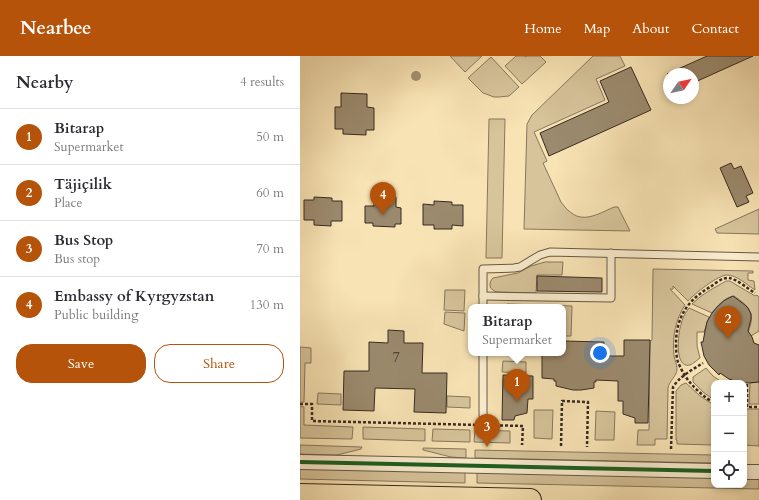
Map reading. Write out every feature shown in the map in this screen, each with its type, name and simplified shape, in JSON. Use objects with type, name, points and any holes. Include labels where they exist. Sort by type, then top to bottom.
[{"type":"main road","points":[[300,495],[530,500]]},
{"type":"street","points":[[300,462],[711,471]]},
{"type":"street","points":[[747,472],[759,472]]},
{"type":"lane","points":[[483,304],[483,269],[520,267],[540,255],[550,252],[759,257]]},
{"type":"lane","points":[[483,296],[611,298],[611,253]]},
{"type":"lane","points":[[483,356],[483,415]]},
{"type":"path","points":[[711,401],[692,386],[678,362],[676,346],[677,330],[682,315],[691,301],[725,278],[736,281],[755,293]]},
{"type":"path","points":[[671,448],[672,390],[674,385],[685,375],[703,363]]},
{"type":"path","points":[[561,446],[562,401],[588,402],[587,447]]},
{"type":"path","points":[[300,404],[312,404],[312,421],[523,426],[522,445]]},
{"type":"path","points":[[747,407],[759,407]]},
{"type":"shaded area","points":[[450,56],[482,56],[465,72]]},
{"type":"shaded area","points":[[516,56],[540,56],[546,62],[522,84],[505,66]]},
{"type":"shaded area","points":[[593,56],[620,56],[625,66],[596,79],[605,100],[534,132],[547,161],[543,163],[561,202],[567,210],[579,217],[586,217],[618,207],[630,231],[524,229],[527,124],[532,115]]},
{"type":"shaded area","points":[[491,57],[519,87],[509,96],[494,97],[483,93],[468,78]]},
{"type":"shaded area","points":[[489,119],[505,119],[502,258],[486,258]]},
{"type":"shaded area","points":[[759,209],[759,234],[717,233],[715,229]]},
{"type":"shaded area","points":[[545,262],[563,262],[562,275],[537,275],[536,293],[497,292],[492,290],[490,286],[490,282],[493,278],[518,273],[531,266]]},
{"type":"shaded area","points":[[653,269],[753,271],[753,273],[748,273],[748,280],[754,281],[755,290],[731,275],[723,276],[712,281],[688,301],[673,286],[673,289],[670,289],[685,305],[677,323],[673,343],[677,369],[676,374],[668,388],[667,439],[655,439],[655,445],[637,445],[638,430],[649,430],[650,341],[652,340]]},
{"type":"shaded area","points":[[726,281],[730,281],[759,297],[759,331],[751,336],[748,332],[751,320],[750,311],[744,303],[734,296],[724,300],[712,313],[692,304],[704,294]]},
{"type":"shaded area","points":[[445,290],[465,290],[464,311],[444,310]]},
{"type":"shaded area","points":[[566,306],[572,306],[571,336],[566,336]]},
{"type":"shaded area","points":[[689,308],[709,317],[704,332],[697,332],[697,346],[700,358],[690,365],[685,365],[681,362],[679,356],[678,342],[681,323]]},
{"type":"shaded area","points":[[445,312],[465,313],[464,331],[444,324]]},
{"type":"shaded area","points":[[300,347],[311,348],[311,363],[305,363],[304,402],[300,402]]},
{"type":"shaded area","points":[[503,361],[526,362],[526,373],[502,372]]},
{"type":"shaded area","points":[[706,368],[719,380],[711,380],[711,398],[693,382],[693,377]]},
{"type":"shaded area","points":[[759,382],[759,404],[749,404],[750,383]]},
{"type":"shaded area","points":[[686,383],[700,396],[711,403],[711,445],[677,444],[676,391],[681,385]]},
{"type":"shaded area","points":[[318,393],[341,394],[341,405],[317,404]]},
{"type":"shaded area","points":[[447,396],[470,397],[470,408],[447,407]]},
{"type":"shaded area","points":[[300,406],[304,407],[304,425],[353,427],[352,439],[300,438]]},
{"type":"shaded area","points":[[747,409],[759,409],[759,446],[747,445]]},
{"type":"shaded area","points":[[534,410],[553,410],[552,439],[534,438]]},
{"type":"shaded area","points":[[596,411],[615,412],[614,440],[595,440]]},
{"type":"shaded area","points":[[363,427],[425,429],[425,441],[363,439]]},
{"type":"shaded area","points":[[433,429],[470,430],[470,442],[432,441]]},
{"type":"shaded area","points":[[475,430],[510,431],[510,443],[474,442]]},
{"type":"shaded area","points":[[300,445],[362,447],[361,449],[337,455],[300,454]]},
{"type":"shaded area","points":[[423,448],[466,449],[466,458],[451,457],[423,450]]},
{"type":"shaded area","points":[[475,450],[711,455],[711,463],[475,458]]},
{"type":"shaded area","points":[[300,468],[465,472],[465,483],[300,479]]},
{"type":"shaded area","points":[[477,472],[711,477],[711,488],[477,483]]},
{"type":"shaded area","points":[[747,478],[759,478],[759,489],[712,488],[747,488]]},
{"type":"building","points":[[707,56],[753,56],[699,80],[699,68],[680,68]]},
{"type":"building","points":[[631,67],[651,110],[549,156],[540,133],[609,102],[600,81]]},
{"type":"building","points":[[341,93],[367,94],[367,107],[374,108],[374,130],[366,130],[366,135],[343,134],[343,129],[335,129],[335,107],[341,107]]},
{"type":"building","points":[[731,163],[734,169],[741,166],[753,193],[746,196],[749,202],[737,207],[720,168]]},
{"type":"building","points":[[374,196],[396,197],[396,207],[401,208],[401,224],[395,224],[395,227],[373,226],[373,223],[365,223],[365,206],[374,206]]},
{"type":"building","points":[[314,197],[332,198],[332,201],[342,201],[342,221],[331,221],[331,226],[314,225],[314,220],[304,220],[304,200],[314,200]]},
{"type":"building","points":[[434,201],[452,202],[452,205],[463,205],[463,226],[452,225],[452,229],[434,229],[434,225],[423,225],[423,204],[434,205]]},
{"type":"building","points":[[537,276],[602,278],[602,292],[537,291]]},
{"type":"building","points":[[733,296],[748,308],[751,314],[748,331],[754,343],[759,345],[759,382],[747,383],[747,380],[732,380],[720,373],[719,375],[709,365],[704,356],[701,342],[703,342],[707,322],[712,313],[725,300]]},
{"type":"building","points":[[388,330],[404,331],[404,343],[423,343],[422,373],[447,373],[446,413],[414,412],[415,389],[375,388],[374,411],[343,410],[344,371],[369,371],[369,342],[388,343]]},
{"type":"building","points":[[624,340],[650,340],[648,423],[635,423],[635,418],[623,414],[623,401],[618,401],[618,381],[596,380],[596,382],[594,382],[594,388],[573,390],[556,386],[556,381],[554,381],[554,379],[542,378],[542,356],[566,356],[566,341],[604,342],[604,356],[624,356]]},
{"type":"building","points":[[503,375],[533,376],[533,399],[528,399],[527,413],[515,416],[514,420],[502,420]]},
{"type":"cycle path","points":[[300,462],[711,471]]},
{"type":"place","name":"Embassy of Kyrgyzstan","points":[[383,215]]},
{"type":"place","name":"Täjiçilik","points":[[728,339]]},
{"type":"place","name":"Bitarap","points":[[517,402]]},
{"type":"place","name":"Bus Stop","points":[[487,447]]}]
